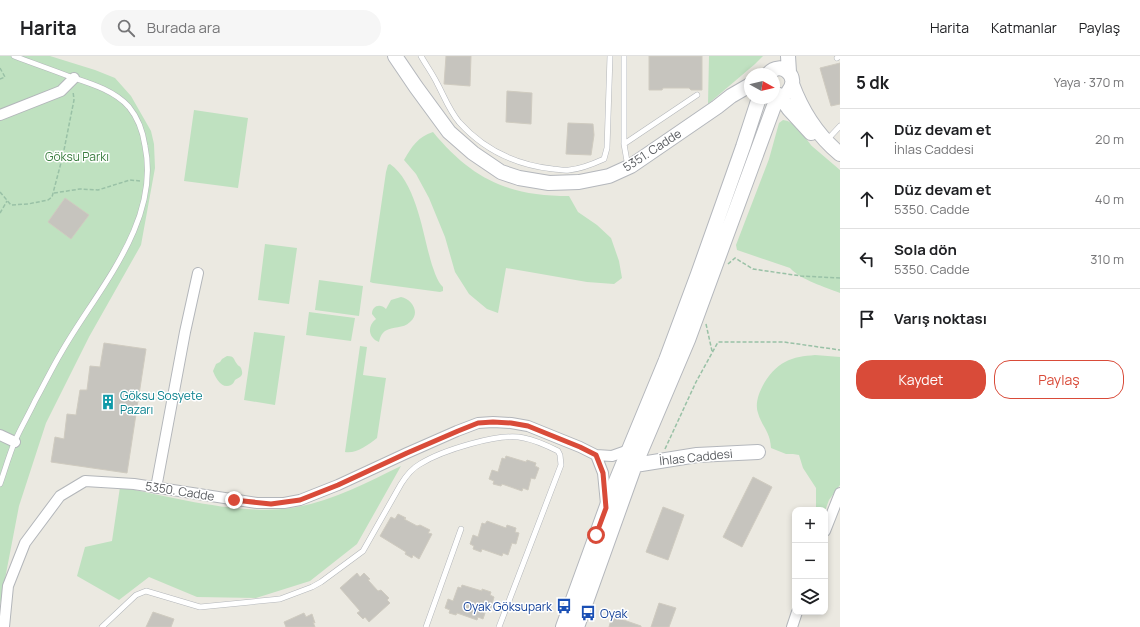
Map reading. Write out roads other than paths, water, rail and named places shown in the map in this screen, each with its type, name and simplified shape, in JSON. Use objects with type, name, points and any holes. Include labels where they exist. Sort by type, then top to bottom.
[{"type":"main road","name":"5351. Cadde","points":[[396,56],[416,87],[449,132],[473,154],[501,172],[518,178],[549,183],[572,182],[609,176],[628,167],[717,107],[744,102]]},
{"type":"main road","points":[[769,68],[772,56]]},
{"type":"main road","points":[[780,94],[788,92],[790,78],[788,56]]},
{"type":"main road","points":[[780,68],[790,78],[801,106],[825,141]]},
{"type":"main road","points":[[780,99],[810,132],[825,141],[840,154]]},
{"type":"main road","points":[[634,448],[690,296],[751,104]]},
{"type":"main road","points":[[562,627],[606,508],[688,340],[774,104]]},
{"type":"main road","points":[[769,119],[783,117],[799,121]]},
{"type":"main road","name":"İhlas Caddesi","points":[[577,627],[635,465],[634,448]]},
{"type":"main road","name":"İhlas Caddesi","points":[[635,465],[697,455],[758,452]]},
{"type":"street","points":[[0,115],[61,91],[70,82]]},
{"type":"street","points":[[156,488],[185,332],[198,273]]},
{"type":"street","name":"5350. Cadde","points":[[4,627],[8,586],[25,544],[60,496],[85,481],[134,484],[257,503],[284,503],[300,500],[338,485],[407,453],[478,423],[493,422],[528,426],[596,455],[612,456],[634,448]]},
{"type":"street","points":[[0,435],[15,442]]},
{"type":"street","points":[[596,455],[603,473],[606,508]]},
{"type":"street","points":[[828,523],[840,493]]},
{"type":"street","points":[[792,627],[796,615]]},
{"type":"lane","points":[[0,484],[15,442],[61,352],[122,254],[137,222],[145,200],[148,182],[147,154],[143,134],[129,107],[117,97],[100,87],[70,82],[14,56]]},
{"type":"lane","points":[[421,56],[436,81],[449,108],[460,123],[478,140],[498,154],[520,163],[542,168],[569,170],[592,165],[604,159],[607,148],[610,56]]},
{"type":"lane","points":[[624,56],[624,144],[628,167]]},
{"type":"lane","points":[[624,144],[698,94]]},
{"type":"lane","points":[[825,141],[840,126]]},
{"type":"lane","points":[[102,627],[136,595],[146,591],[200,607],[280,599],[312,587],[363,551],[406,476],[418,464],[473,444],[504,437],[524,438],[558,451],[561,465],[499,627]]},
{"type":"lane","points":[[426,627],[461,529]]},
{"type":"place","name":"Göksu Sosyete Pazarı","points":[[108,402]]},
{"type":"place","name":"Oyak Göksupark","points":[[564,606]]},
{"type":"place","name":"Oyak","points":[[588,613]]},
{"type":"park label","name":"Göksu Parkı","points":[[77,156]]}]
